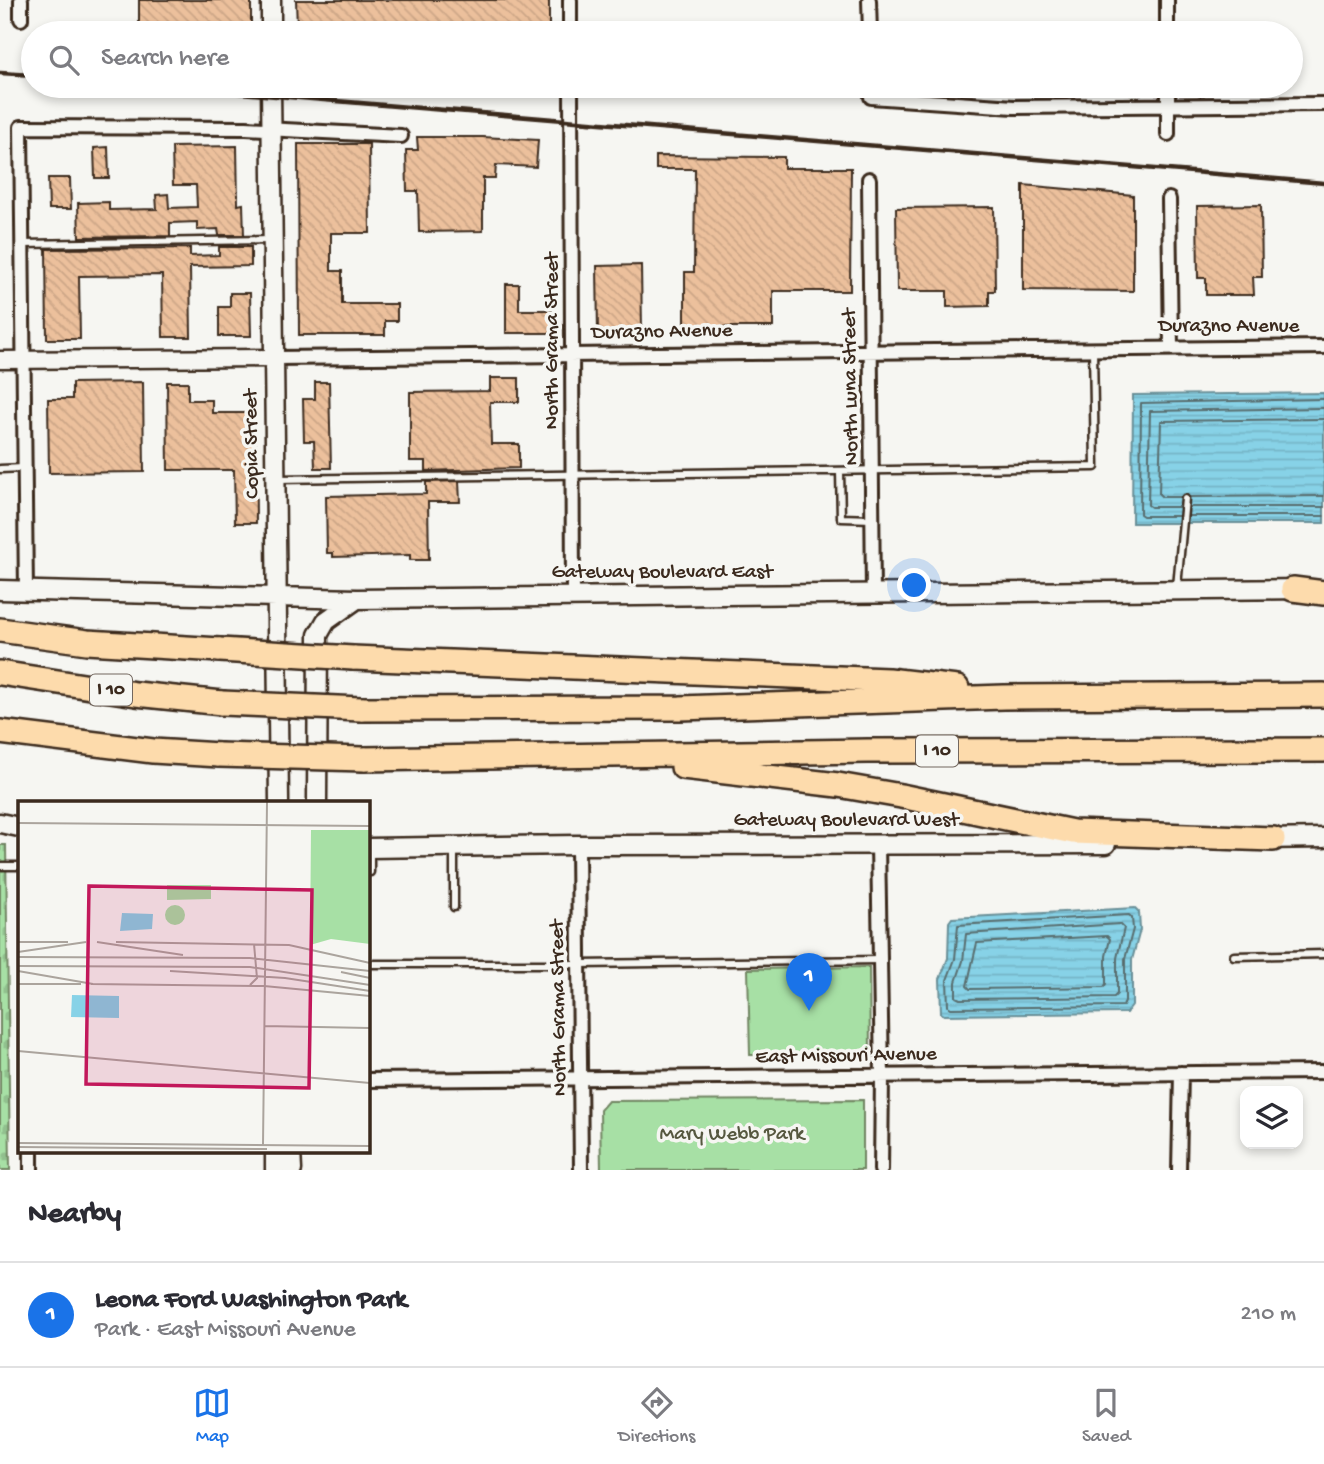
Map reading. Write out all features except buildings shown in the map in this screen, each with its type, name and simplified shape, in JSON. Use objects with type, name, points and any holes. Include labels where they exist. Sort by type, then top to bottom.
[{"type":"highway","points":[[1293,589],[1324,591]]},
{"type":"highway","points":[[0,630],[155,648],[888,680],[949,686],[1004,697]]},
{"type":"highway","name":"I 10","points":[[0,673],[136,694],[222,703],[361,709],[680,708],[1004,697],[1324,695]]},
{"type":"highway","name":"I 10","points":[[0,724],[70,739],[153,751],[364,759],[868,751],[1324,750]]},
{"type":"highway","points":[[0,732],[70,739]]},
{"type":"highway","points":[[551,756],[708,769],[838,785],[1089,834],[1273,839]]},
{"type":"main road","points":[[271,0],[271,21]]},
{"type":"main road","name":"Copia Street","points":[[271,98],[279,801]]},
{"type":"main road","name":"Gateway Boulevard East","points":[[0,590],[357,599],[1293,589]]},
{"type":"main road","points":[[317,801],[318,635],[326,621],[357,599]]},
{"type":"main road","points":[[0,823],[18,827]]},
{"type":"main road","name":"Gateway Boulevard West","points":[[369,848],[1131,844],[1181,840],[1324,838]]},
{"type":"main road","points":[[275,1152],[275,1170]]},
{"type":"main road","points":[[291,1152],[292,1170]]},
{"type":"street","points":[[21,0],[21,19]]},
{"type":"street","points":[[570,0],[570,21]]},
{"type":"street","points":[[869,0],[870,21]]},
{"type":"street","points":[[1167,0],[1167,21]]},
{"type":"street","name":"North Grama Street","points":[[571,98],[573,597]]},
{"type":"street","points":[[928,98],[1013,107],[1324,104]]},
{"type":"street","points":[[1168,98],[1168,134]]},
{"type":"street","points":[[26,592],[21,127],[148,126],[401,136]]},
{"type":"street","name":"North Luna Street","points":[[869,178],[873,594]]},
{"type":"street","points":[[1169,199],[1171,348]]},
{"type":"street","name":"Durazno Avenue","points":[[0,360],[1324,347]]},
{"type":"street","points":[[878,844],[881,1170]]},
{"type":"street","name":"North Grama Street","points":[[578,845],[581,1170]]},
{"type":"street","name":"East Missouri Avenue","points":[[369,1080],[1324,1072]]},
{"type":"street","points":[[1179,1170],[1181,1073]]},
{"type":"street","points":[[31,1152],[31,1170]]},
{"type":"lane","points":[[22,244],[273,240]]},
{"type":"lane","points":[[276,479],[1094,467],[1093,349]]},
{"type":"lane","points":[[0,469],[24,468]]},
{"type":"lane","points":[[840,472],[841,518],[873,519]]},
{"type":"lane","points":[[1177,591],[1185,499]]},
{"type":"lane","points":[[454,846],[454,906]]},
{"type":"lane","points":[[369,848],[369,872]]},
{"type":"lane","points":[[0,866],[18,866]]},
{"type":"lane","points":[[1234,956],[1324,954]]},
{"type":"lane","points":[[369,964],[881,960]]},
{"type":"green space","points":[[0,845],[6,845],[10,1170],[0,1170]]},
{"type":"green space","points":[[869,967],[870,1053],[750,1055],[748,969]]},
{"type":"green space","name":"Mary Webb Park","points":[[863,1100],[863,1170],[601,1170],[600,1110],[608,1101]]},
{"type":"water","points":[[1324,393],[1324,523],[1132,523],[1133,395]]},
{"type":"water","points":[[1135,908],[1139,912],[1140,930],[1132,960],[1132,1005],[1126,1013],[941,1013],[940,979],[948,958],[949,922],[952,918]]},
{"type":"railway","points":[[0,73],[21,74]]},
{"type":"railway","points":[[300,98],[1324,183]]},
{"type":"place","name":"Leona Ford Washington Park","points":[[809,1011]]}]
